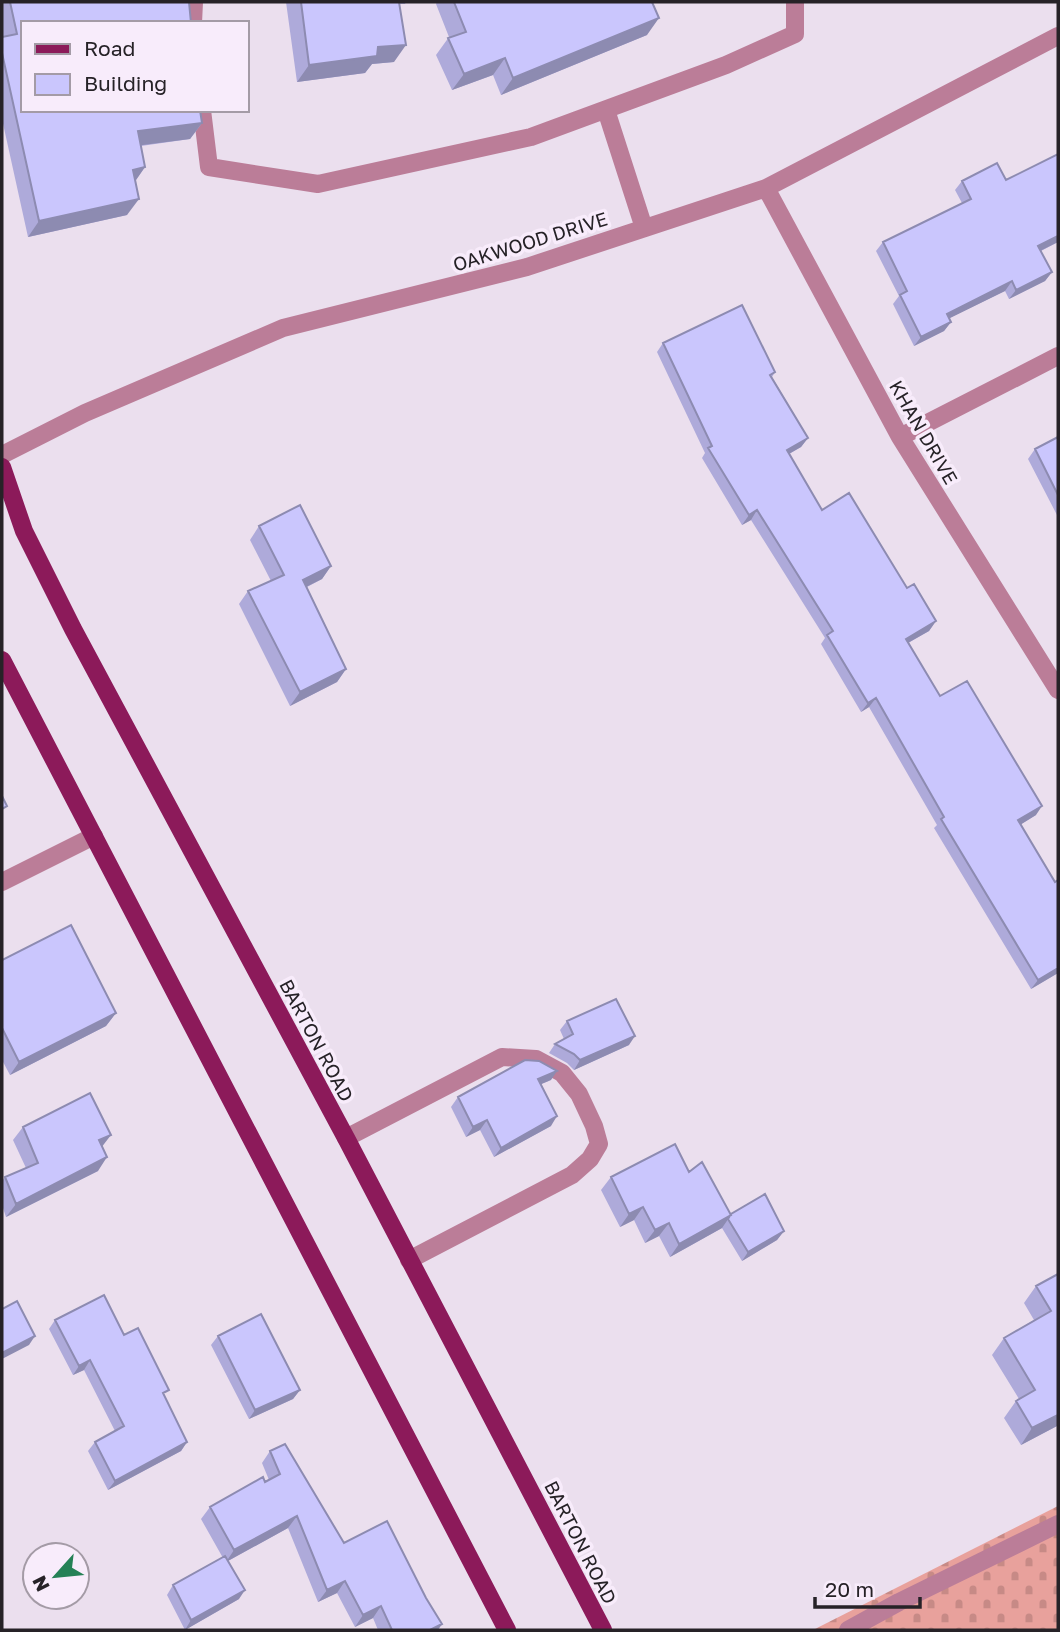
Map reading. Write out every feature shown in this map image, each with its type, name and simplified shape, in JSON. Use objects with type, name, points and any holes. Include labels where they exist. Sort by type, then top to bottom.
[{"type":"main road","name":"BARTON ROAD","points":[[2,467],[23,531],[346,1138],[603,1630]]},
{"type":"main road","points":[[2,660],[507,1630]]},
{"type":"street","points":[[193,21],[194,2]]},
{"type":"street","points":[[202,112],[209,167],[318,184],[531,137],[726,65],[795,34],[795,2]]},
{"type":"street","name":"OAKWOOD DRIVE","points":[[2,454],[85,413],[283,328],[527,267],[766,188],[1058,36]]},
{"type":"street","points":[[606,110],[644,228]]},
{"type":"street","name":"KHAN DRIVE","points":[[766,188],[900,437],[1058,690]]},
{"type":"street","points":[[900,437],[1058,356]]},
{"type":"street","points":[[2,882],[94,836]]},
{"type":"street","points":[[346,1138],[502,1057],[536,1059],[562,1073],[579,1094],[599,1144],[590,1159],[572,1175],[409,1260]]},
{"type":"street","points":[[848,1630],[1058,1524]]},
{"type":"green space","points":[[1058,1506],[1058,1630],[813,1630]]},
{"type":"building","points":[[10,2],[189,2],[191,21],[21,21],[21,112],[200,112],[202,123],[138,131],[145,167],[133,170],[139,199],[39,221],[2,53],[2,37],[17,34]]},
{"type":"building","points":[[301,2],[399,2],[406,45],[378,47],[377,56],[309,65]]},
{"type":"building","points":[[454,2],[652,2],[659,18],[513,78],[505,58],[464,74],[448,38],[466,32]]},
{"type":"building","points":[[1058,154],[1058,236],[1038,246],[1052,272],[1016,290],[1012,281],[947,314],[951,322],[921,337],[900,295],[907,291],[883,242],[971,199],[962,181],[997,163],[1006,180]]},
{"type":"building","points":[[742,305],[775,372],[770,375],[808,438],[787,450],[822,510],[849,493],[907,588],[914,584],[936,621],[906,639],[940,696],[967,681],[1042,806],[1018,820],[1055,882],[1058,880],[1058,968],[1038,980],[941,819],[944,817],[876,698],[868,703],[827,635],[833,631],[757,510],[749,515],[708,448],[712,446],[663,343]]},
{"type":"building","points":[[1058,437],[1058,495],[1035,449]]},
{"type":"building","points":[[300,505],[331,566],[303,580],[346,669],[300,692],[248,591],[284,575],[259,526]]},
{"type":"building","points":[[2,796],[7,806],[2,809]]},
{"type":"building","points":[[71,925],[116,1013],[19,1062],[2,1028],[2,960]]},
{"type":"building","points":[[616,999],[635,1036],[580,1060],[555,1044],[573,1034],[567,1021]]},
{"type":"building","points":[[525,1060],[539,1061],[557,1071],[538,1079],[557,1116],[501,1148],[487,1120],[473,1127],[458,1097]]},
{"type":"building","points":[[90,1093],[111,1135],[99,1140],[107,1157],[16,1204],[5,1177],[38,1163],[23,1127]]},
{"type":"building","points":[[675,1144],[689,1172],[702,1162],[731,1215],[679,1244],[669,1223],[655,1230],[643,1207],[629,1214],[611,1177]]},
{"type":"building","points":[[765,1194],[784,1231],[748,1252],[728,1219],[731,1214]]},
{"type":"building","points":[[1058,1274],[1058,1415],[1032,1428],[1016,1401],[1035,1390],[1004,1338],[1051,1311],[1036,1286]]},
{"type":"building","points":[[104,1295],[124,1335],[138,1328],[169,1390],[163,1393],[187,1442],[115,1481],[95,1442],[124,1426],[90,1360],[79,1366],[55,1320]]},
{"type":"building","points":[[17,1301],[35,1336],[2,1353],[2,1309]]},
{"type":"building","points":[[261,1314],[300,1390],[255,1410],[218,1336]]},
{"type":"building","points":[[285,1444],[344,1543],[387,1521],[442,1624],[430,1630],[392,1630],[381,1606],[363,1615],[345,1581],[327,1590],[297,1516],[234,1550],[210,1507],[263,1477],[265,1482],[280,1474],[270,1451]]},
{"type":"building","points":[[225,1556],[245,1590],[191,1620],[173,1585]]}]
